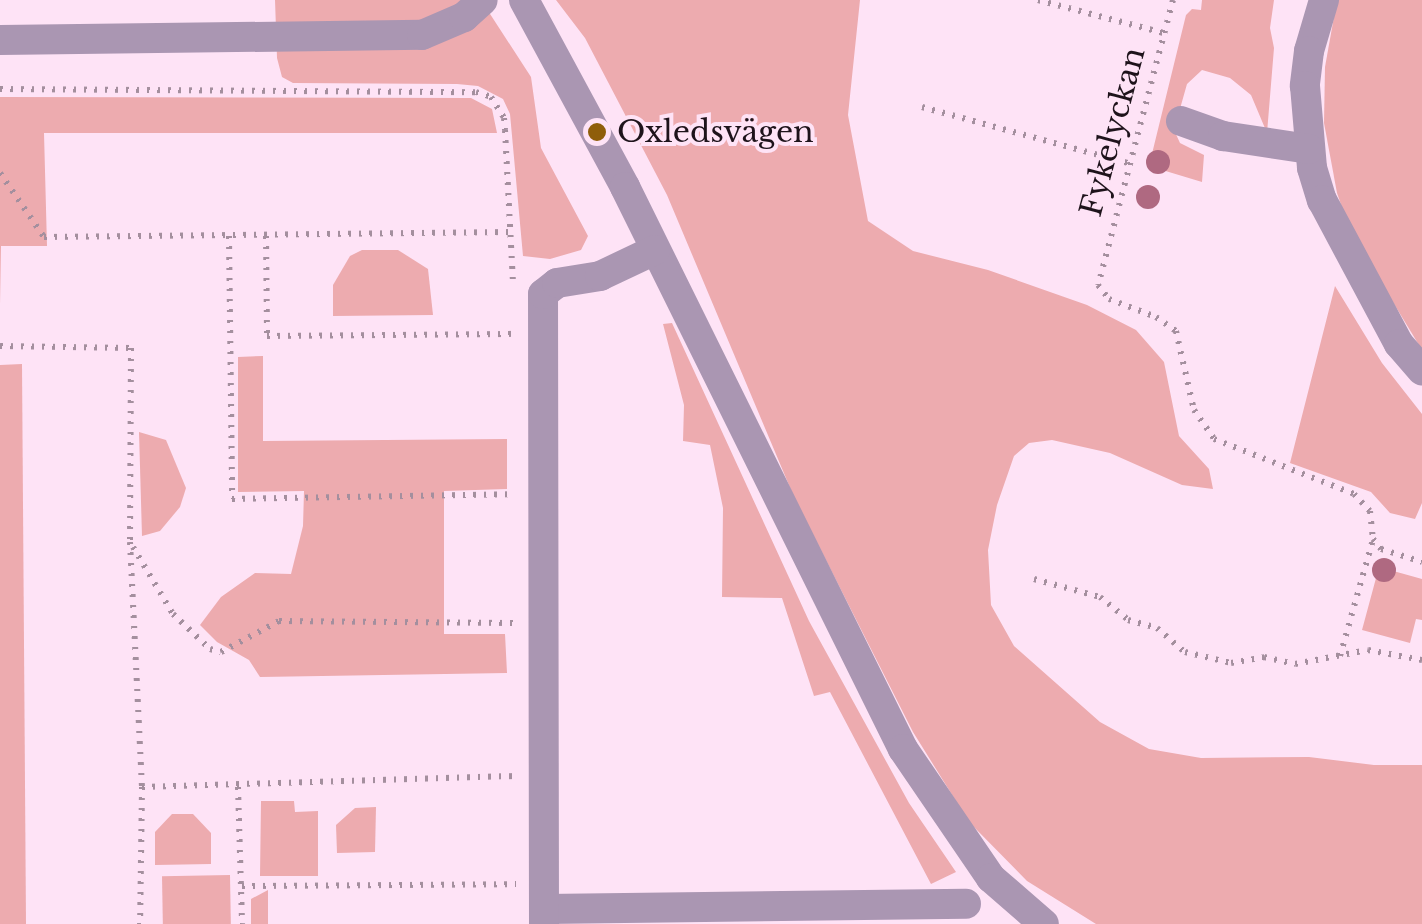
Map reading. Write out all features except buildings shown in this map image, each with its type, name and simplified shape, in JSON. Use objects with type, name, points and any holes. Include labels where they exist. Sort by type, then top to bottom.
[{"type":"street","points":[[0,40],[422,35],[464,17],[482,0]]},
{"type":"street","points":[[524,0],[655,250],[904,749],[990,878],[1044,924]]},
{"type":"street","points":[[1324,0],[1309,50],[1305,86],[1309,150],[1322,200],[1399,344],[1422,370]]},
{"type":"street","points":[[1181,120],[1223,136],[1309,150]]},
{"type":"street","points":[[655,250],[600,276],[557,283],[543,294],[529,334],[540,494],[544,906],[966,914],[990,878]]},
{"type":"path","points":[[1038,0],[1164,33]]},
{"type":"path","name":"Fykelyckan","points":[[1173,0],[1098,285],[1109,300],[1156,317],[1176,331],[1194,410],[1206,432],[1231,447],[1354,494],[1370,511],[1373,539]]},
{"type":"path","points":[[0,89],[476,92],[491,97],[504,118],[513,300]]},
{"type":"path","points":[[922,107],[1128,164]]},
{"type":"path","points":[[0,173],[44,237],[512,232]]},
{"type":"path","points":[[229,236],[232,499],[540,494]]},
{"type":"path","points":[[266,236],[267,336],[529,334]]},
{"type":"path","points":[[514,317],[529,334]]},
{"type":"path","points":[[0,346],[131,348],[130,542],[142,787],[140,924]]},
{"type":"path","points":[[1373,539],[1381,549],[1422,562]]},
{"type":"path","points":[[1340,656],[1373,539]]},
{"type":"path","points":[[130,542],[173,614],[210,649],[221,652],[280,621],[542,623]]},
{"type":"path","points":[[1034,579],[1100,597],[1128,620],[1157,628],[1185,652],[1232,663],[1264,657],[1295,664],[1368,650],[1422,660]]},
{"type":"path","points":[[142,787],[542,775]]},
{"type":"path","points":[[238,787],[242,924]]},
{"type":"path","points":[[242,886],[544,906]]},
{"type":"shaded area","points":[[275,0],[481,0],[531,77],[541,148],[588,236],[581,250],[550,259],[523,256],[510,114],[503,99],[478,86],[457,84],[293,83],[282,77],[277,58]]},
{"type":"shaded area","points":[[556,0],[860,0],[848,115],[868,221],[913,251],[988,270],[1087,305],[1136,330],[1164,362],[1179,436],[1209,469],[1213,489],[1182,485],[1110,453],[1052,440],[1029,443],[1014,456],[997,505],[988,550],[991,605],[1014,646],[1100,722],[1149,749],[1201,758],[1309,757],[1374,765],[1422,765],[1422,924],[1096,924],[1027,881],[969,822],[913,732],[794,497],[667,195],[585,38]]},
{"type":"shaded area","points":[[1202,0],[1274,0],[1270,28],[1274,48],[1267,133],[1251,95],[1230,78],[1202,70],[1187,84],[1174,130],[1180,143],[1204,155],[1202,182],[1149,166],[1186,15],[1192,9],[1201,10]]},
{"type":"shaded area","points":[[1337,0],[1422,0],[1422,350],[1351,233],[1337,193],[1324,123],[1325,67]]},
{"type":"shaded area","points":[[0,97],[471,98],[492,109],[497,133],[44,133],[47,246],[1,246],[0,306]]},
{"type":"shaded area","points":[[362,250],[398,250],[428,269],[433,315],[333,316],[333,285],[350,256]]},
{"type":"shaded area","points":[[1335,286],[1382,363],[1422,414],[1422,503],[1415,519],[1390,513],[1371,492],[1290,463]]},
{"type":"shaded area","points":[[672,323],[809,621],[909,803],[956,872],[931,884],[830,692],[814,696],[782,598],[722,597],[723,508],[710,445],[683,441],[684,405],[663,324]]},
{"type":"shaded area","points":[[263,356],[263,441],[507,439],[507,489],[444,491],[444,634],[505,634],[507,673],[260,677],[249,660],[217,642],[200,625],[221,597],[255,573],[291,574],[303,526],[304,491],[238,492],[238,357]]},
{"type":"shaded area","points":[[22,364],[26,924],[0,924],[0,365]]},
{"type":"shaded area","points":[[139,432],[166,440],[186,488],[180,507],[160,531],[142,536]]},
{"type":"shaded area","points":[[1379,567],[1422,579],[1422,620],[1416,619],[1410,643],[1362,630]]},
{"type":"shaded area","points":[[261,801],[294,801],[295,812],[318,811],[318,876],[260,876]]},
{"type":"shaded area","points":[[376,807],[375,852],[337,853],[336,825],[355,808]]},
{"type":"shaded area","points":[[172,814],[193,814],[211,833],[211,864],[155,865],[155,832]]},
{"type":"shaded area","points":[[230,875],[231,924],[163,924],[162,876]]},
{"type":"shaded area","points":[[268,890],[268,924],[251,924],[251,899]]},
{"type":"place","name":"Oxledsvägen","points":[[597,132]]}]
